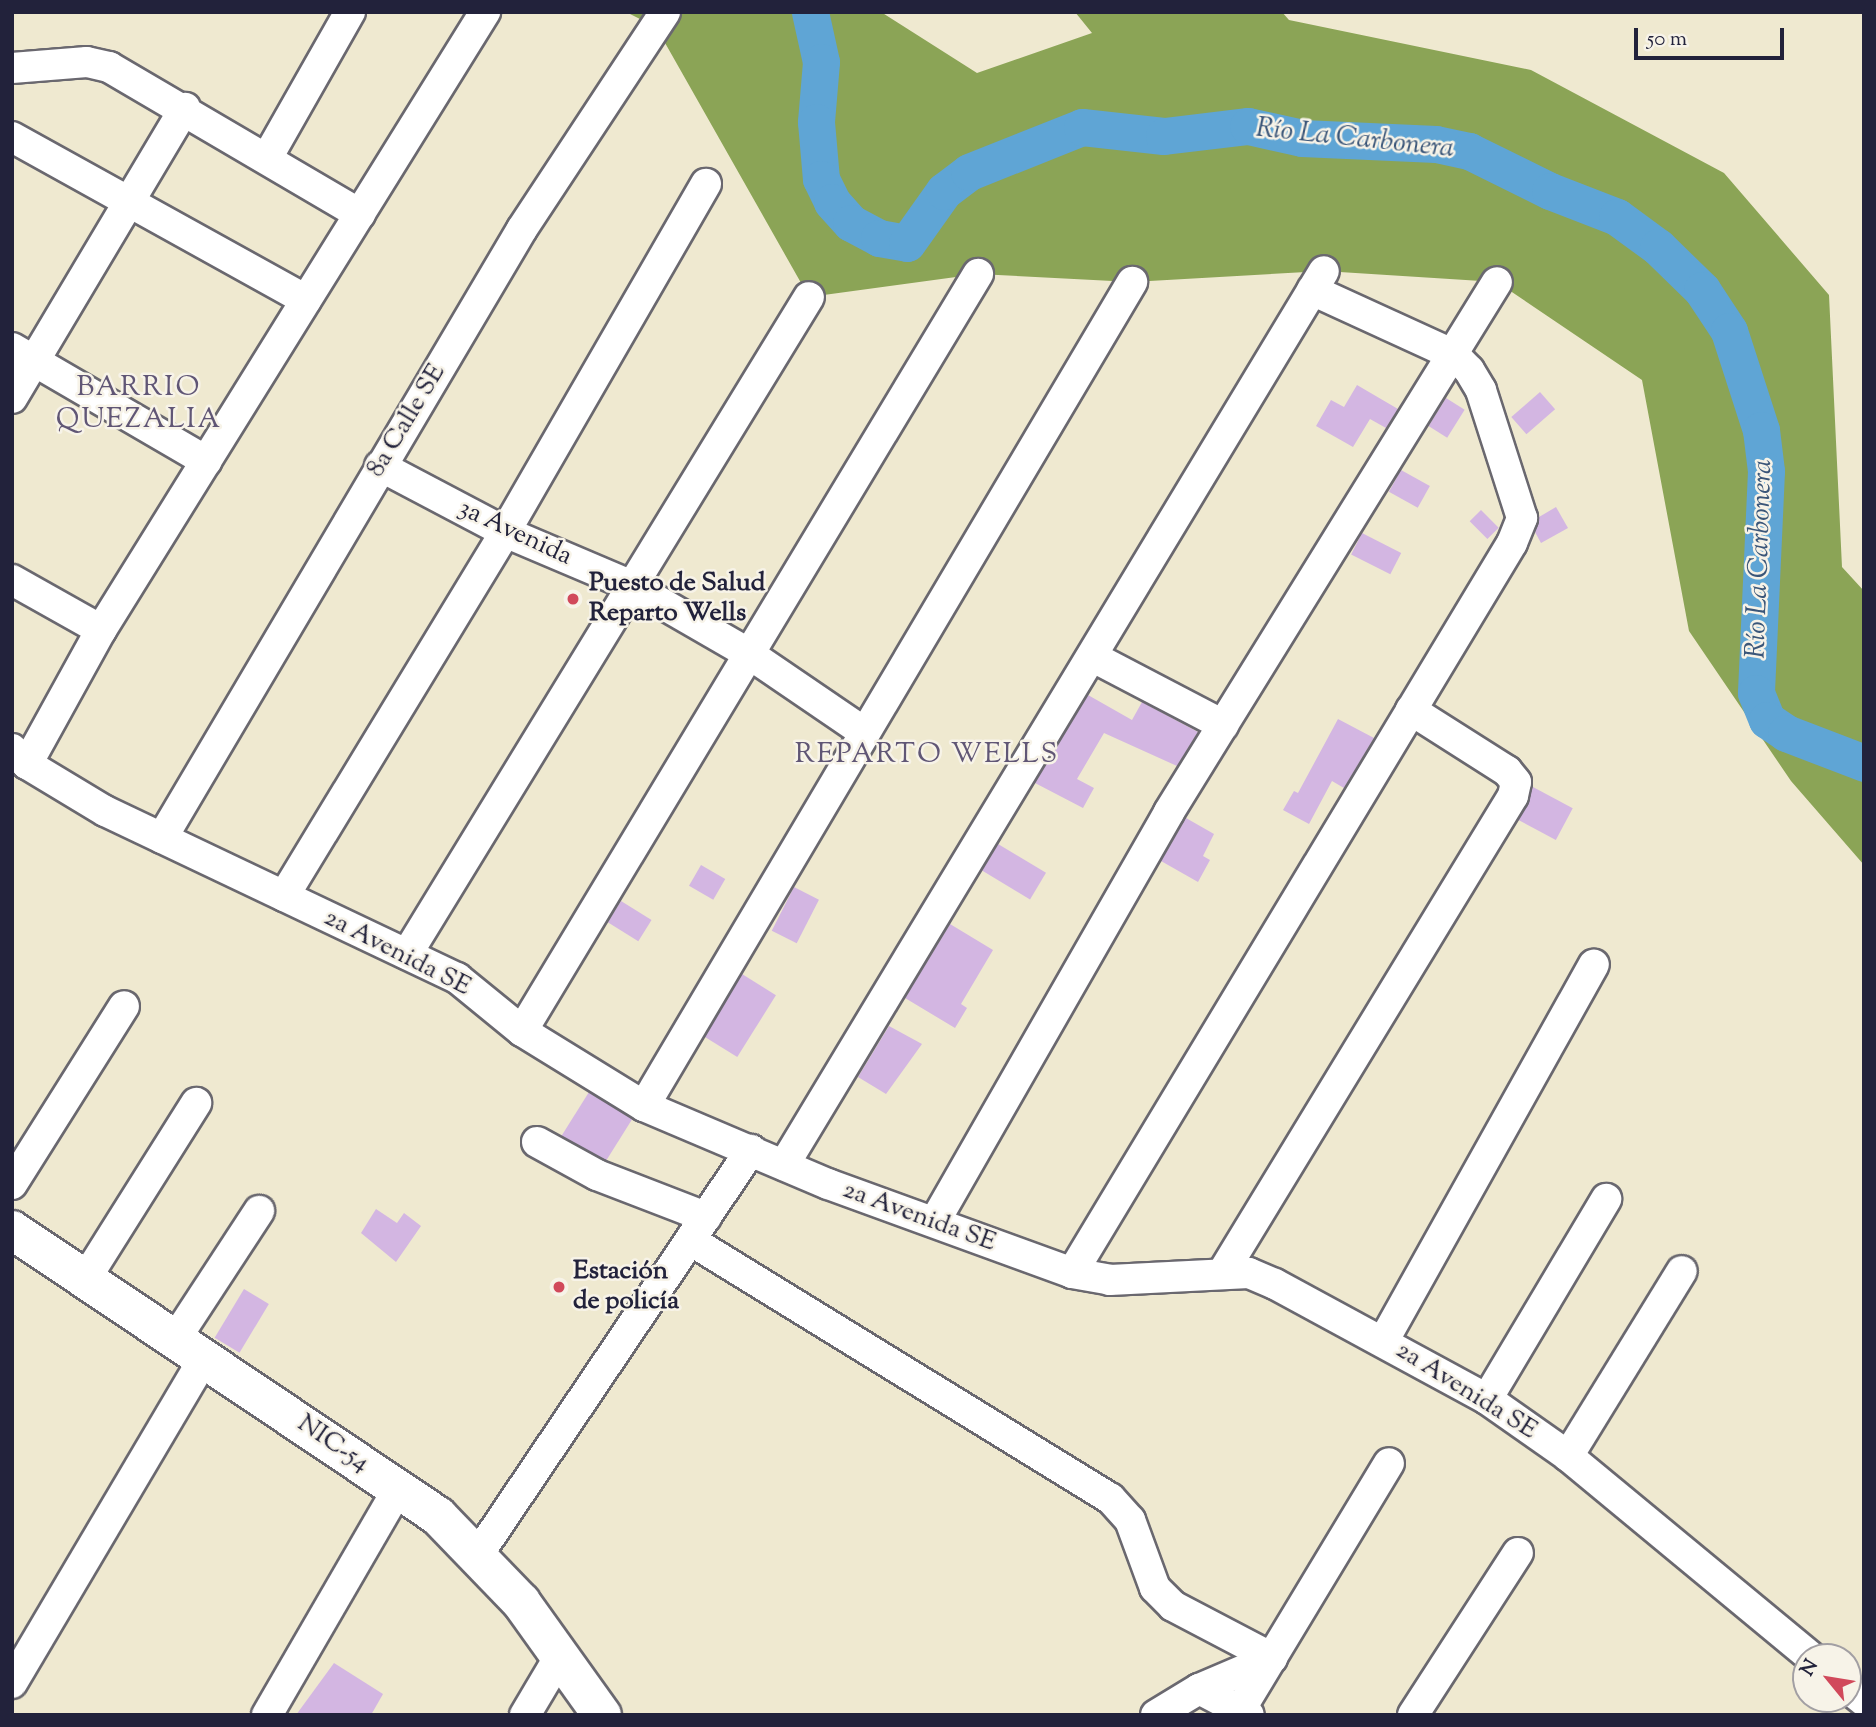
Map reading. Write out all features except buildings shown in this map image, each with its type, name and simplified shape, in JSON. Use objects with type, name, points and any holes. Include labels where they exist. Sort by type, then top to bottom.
[{"type":"main road","name":"NIC-54","points":[[14,1236],[86,1278],[438,1516],[521,1602],[602,1715]]},
{"type":"street","points":[[267,158],[350,12]]},
{"type":"street","points":[[20,757],[485,12]]},
{"type":"street","name":"8a Calle SE","points":[[162,838],[522,229],[665,12]]},
{"type":"street","points":[[12,68],[87,62],[109,67],[186,108],[360,214]]},
{"type":"street","points":[[12,398],[23,355],[130,201],[186,108]]},
{"type":"street","points":[[12,137],[306,300]]},
{"type":"street","points":[[284,896],[505,532],[706,184]]},
{"type":"street","points":[[522,1031],[747,653],[978,274]]},
{"type":"street","points":[[784,1165],[1093,657],[1318,280],[1454,355],[1481,390],[1522,518],[1411,710],[1072,1273]]},
{"type":"street","points":[[644,1107],[1132,282]]},
{"type":"street","points":[[936,1221],[1223,725],[1497,282]]},
{"type":"street","points":[[407,954],[809,297]]},
{"type":"street","points":[[23,355],[206,461]]},
{"type":"street","name":"3a Avenida","points":[[380,466],[505,532],[631,585],[747,653],[864,732]]},
{"type":"street","points":[[12,580],[102,629]]},
{"type":"street","points":[[1093,657],[1223,725]]},
{"type":"street","points":[[1223,1272],[1513,796],[1516,782],[1507,771],[1411,710]]},
{"type":"street","name":"2a Avenida SE","points":[[20,757],[162,838],[457,978],[522,1031],[644,1107],[784,1165],[1072,1273],[1110,1280],[1223,1272],[1249,1273],[1275,1284],[1384,1340],[1487,1399],[1568,1456],[1794,1643]]},
{"type":"street","points":[[1384,1340],[1594,965]]},
{"type":"street","points":[[12,1184],[124,1006]]},
{"type":"street","points":[[86,1278],[196,1103]]},
{"type":"street","points":[[537,1142],[698,1228],[1110,1498],[1130,1520],[1155,1588],[1173,1606],[1272,1658]]},
{"type":"street","points":[[477,1556],[751,1150]]},
{"type":"street","points":[[1487,1399],[1606,1199]]},
{"type":"street","points":[[12,1683],[191,1348],[259,1212]]},
{"type":"street","points":[[1568,1456],[1682,1271]]},
{"type":"street","points":[[1199,1689],[1242,1713],[1389,1463]]},
{"type":"street","points":[[267,1715],[398,1489]]},
{"type":"street","points":[[1413,1715],[1518,1553]]},
{"type":"street","points":[[525,1715],[560,1656]]},
{"type":"street","points":[[1156,1715],[1199,1689],[1272,1658]]},
{"type":"green space","points":[[626,12],[881,12],[977,73],[1092,33],[1075,12],[1282,12],[1289,20],[1531,70],[1724,173],[1829,295],[1842,567],[1864,591],[1864,865],[1791,781],[1689,631],[1642,380],[1497,282],[1324,271],[1132,282],[978,274],[809,297],[656,27]]},
{"type":"waterway","name":"Río La Carbonera","points":[[810,12],[821,62],[816,122],[821,179],[832,202],[851,223],[879,238],[907,243],[944,191],[969,172],[1082,127],[1164,136],[1248,126],[1302,138],[1436,144],[1469,151],[1550,191],[1617,217],[1658,247],[1702,290],[1729,331],[1761,430],[1766,471],[1756,693],[1767,720],[1786,733],[1864,763]]},
{"type":"place","name":"Puesto de Salud Reparto Wells","points":[[573,599]]},
{"type":"place","name":"Estación de policía","points":[[559,1287]]},
{"type":"district","name":"BARRIO QUEZALIA","points":[[139,404]]},
{"type":"district","name":"REPARTO WELLS","points":[[927,755]]}]
